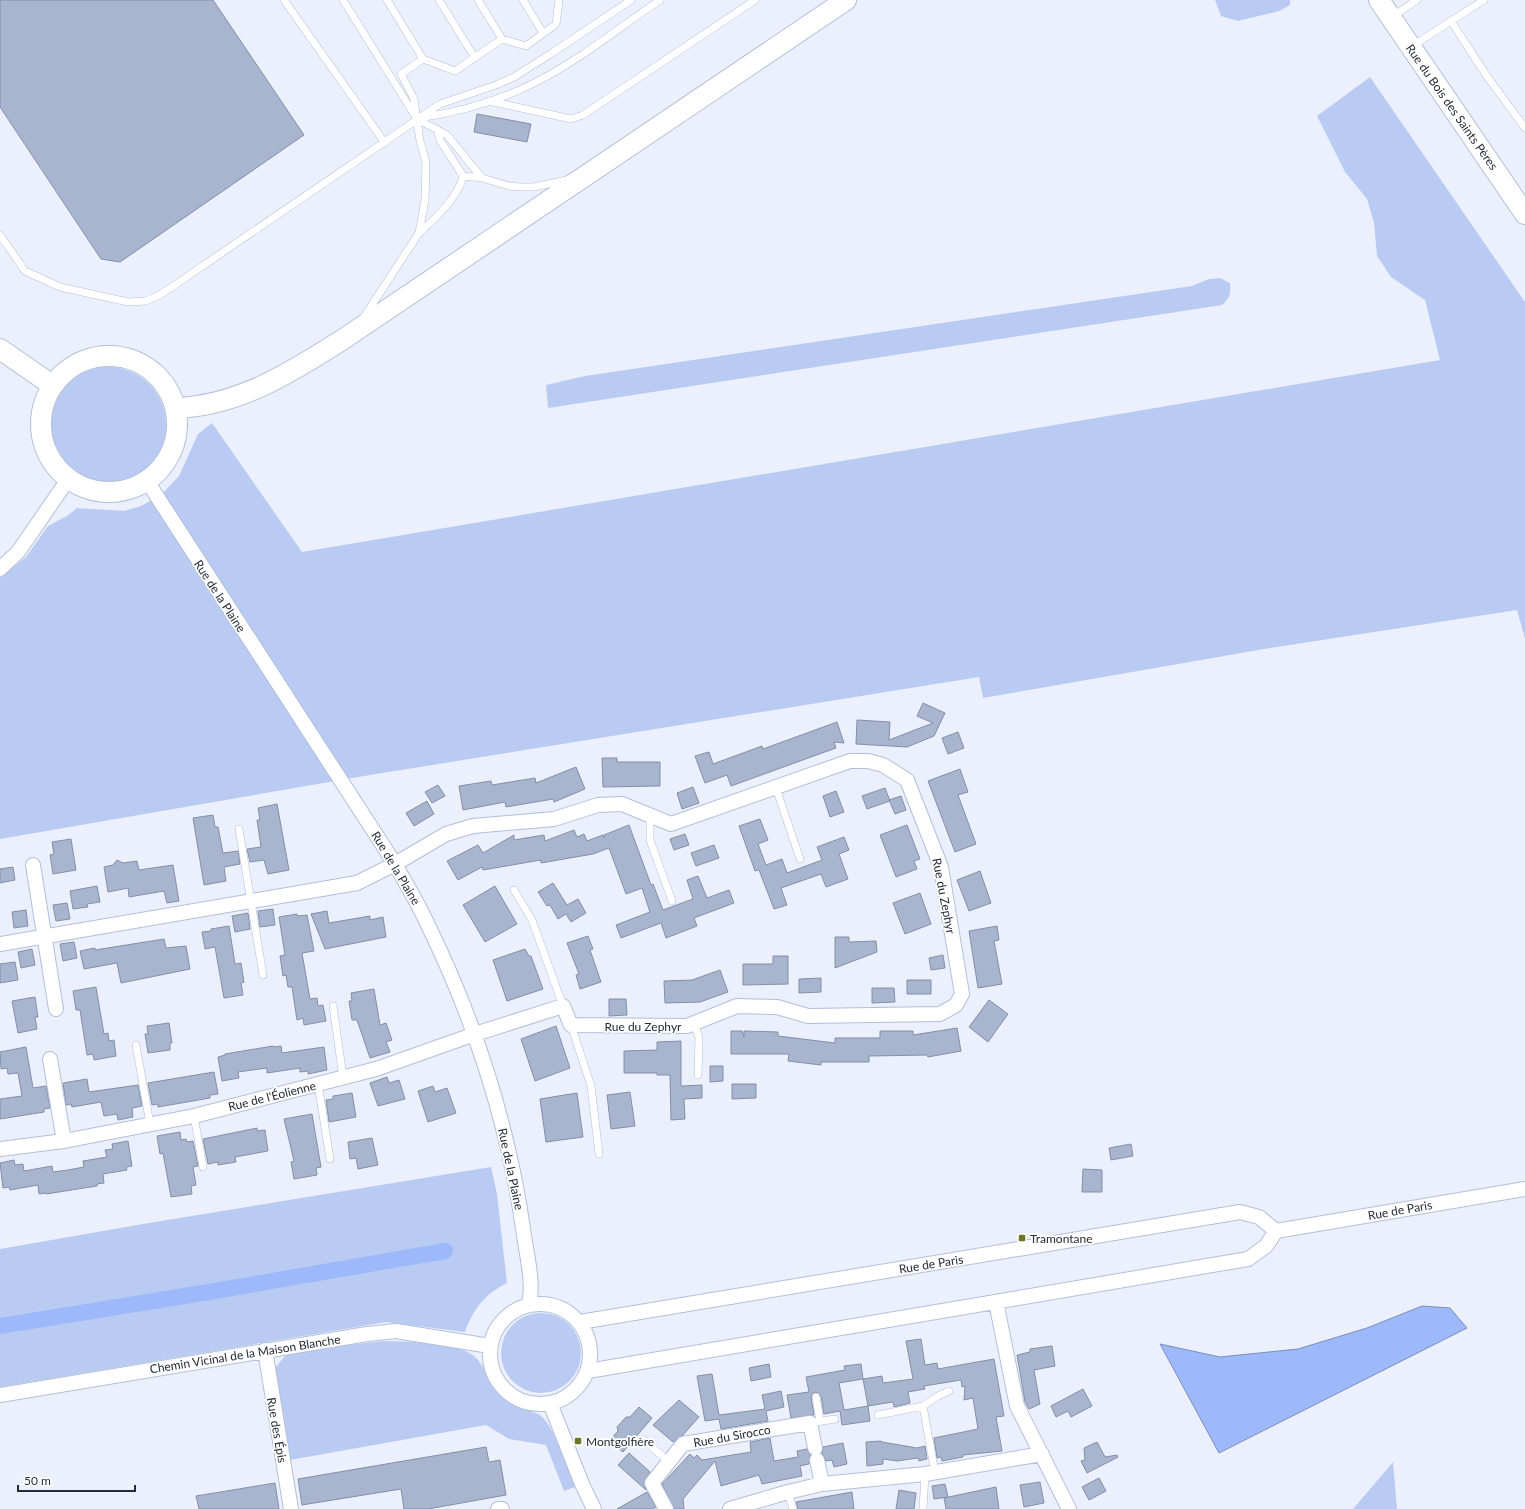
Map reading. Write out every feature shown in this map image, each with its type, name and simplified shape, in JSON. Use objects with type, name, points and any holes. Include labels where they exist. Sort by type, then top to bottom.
[{"type":"street","points":[[176,408],[208,405],[249,393],[289,373],[355,331],[846,0]]},
{"type":"street","name":"Rue du Bois des Saints Pères","points":[[1378,0],[1525,214]]},
{"type":"street","points":[[0,348],[52,386]]},
{"type":"street","points":[[110,355],[117,356],[132,359],[152,370],[166,387],[176,408],[177,429],[173,449],[163,467],[147,481],[129,490],[109,493],[89,490],[67,481],[55,467],[44,448],[40,426],[42,405],[52,386],[67,369],[87,359],[110,355]]},
{"type":"street","points":[[0,568],[18,552],[67,481]]},
{"type":"street","name":"Rue de la Plaine","points":[[147,481],[396,864],[428,923],[475,1034],[494,1097],[518,1189],[530,1280],[531,1296],[529,1304]]},
{"type":"street","name":"Rue du Zephyr","points":[[396,864],[446,834],[473,826],[554,819],[598,805],[622,804],[671,824],[850,761],[868,761],[883,765],[907,780],[941,867],[962,994],[956,1005],[940,1014],[808,1016],[777,1007],[737,1006],[687,1026],[571,1026]]},
{"type":"street","points":[[0,944],[357,883],[396,864]]},
{"type":"street","points":[[33,865],[56,1010]]},
{"type":"street","points":[[475,1034],[563,1006],[571,1026]]},
{"type":"street","name":"Rue de l'Éolienne","points":[[0,1149],[64,1141],[194,1116],[376,1069],[475,1034]]},
{"type":"street","points":[[50,1059],[64,1141]]},
{"type":"street","name":"Rue de Paris","points":[[580,1322],[1240,1212],[1259,1217],[1276,1231],[1525,1189]]},
{"type":"street","points":[[588,1371],[1248,1259],[1266,1246],[1276,1231]]},
{"type":"street","points":[[996,1302],[1017,1406],[1069,1509]]},
{"type":"street","points":[[545,1303],[561,1308],[580,1322],[589,1341],[590,1356],[588,1371],[572,1394],[559,1401],[530,1404],[515,1398],[503,1389],[492,1368],[490,1361],[490,1346],[495,1331],[503,1319],[515,1310],[529,1304],[545,1303]]},
{"type":"street","name":"Chemin Vicinal de la Maison Blanche","points":[[0,1395],[265,1350],[396,1331],[490,1346]]},
{"type":"street","name":"Rue des Épis","points":[[265,1350],[291,1509]]},
{"type":"street","points":[[550,1403],[582,1484],[594,1509]]},
{"type":"street","points":[[815,1422],[816,1454],[822,1484]]},
{"type":"street","name":"Rue du Sirocco","points":[[666,1509],[652,1483],[683,1444],[815,1422]]},
{"type":"street","points":[[730,1509],[822,1484],[930,1474],[1042,1454]]},
{"type":"lane","points":[[284,0],[384,143]]},
{"type":"lane","points":[[343,0],[417,118],[447,135],[482,178]]},
{"type":"lane","points":[[387,0],[423,59],[455,71],[502,39]]},
{"type":"lane","points":[[438,0],[475,58]]},
{"type":"lane","points":[[478,0],[502,39],[526,46],[556,24],[559,0]]},
{"type":"lane","points":[[523,0],[543,33]]},
{"type":"lane","points":[[0,235],[25,271],[60,287],[128,302],[146,300],[163,293],[384,143],[417,118],[440,104],[496,85],[514,77],[552,54],[631,0]]},
{"type":"lane","points":[[417,118],[444,115],[489,101],[538,82],[560,69],[660,0]]},
{"type":"lane","points":[[489,101],[571,119],[583,115],[755,0]]},
{"type":"lane","points":[[1390,18],[1417,0]]},
{"type":"lane","points":[[1410,48],[1484,0]]},
{"type":"lane","points":[[1451,21],[1486,75],[1525,128]]},
{"type":"lane","points":[[418,233],[425,200],[426,162],[420,141],[414,99],[401,74],[423,59]]},
{"type":"lane","points":[[355,331],[418,233],[438,216],[461,184],[463,176],[440,140],[438,129]]},
{"type":"lane","points":[[463,176],[482,178],[509,186],[534,187],[587,175]]},
{"type":"lane","points":[[776,788],[800,859]]},
{"type":"lane","points":[[650,816],[650,840],[672,901]]},
{"type":"lane","points":[[239,829],[263,975]]},
{"type":"lane","points":[[514,890],[532,920],[563,1006]]},
{"type":"lane","points":[[333,1006],[343,1077]]},
{"type":"lane","points":[[694,1023],[699,1038],[698,1075]]},
{"type":"lane","points":[[571,1026],[591,1086],[599,1154]]},
{"type":"lane","points":[[136,1045],[150,1124]]},
{"type":"lane","points":[[318,1084],[330,1159]]},
{"type":"lane","points":[[194,1116],[203,1168]]},
{"type":"lane","points":[[878,1415],[923,1406],[949,1391]]},
{"type":"lane","points":[[816,1396],[815,1422],[835,1418]]},
{"type":"lane","points":[[923,1406],[930,1474],[923,1509]]},
{"type":"lane","points":[[644,1440],[669,1462]]},
{"type":"lane","points":[[788,1492],[793,1509]]},
{"type":"shaded area","points":[[1215,0],[1290,0],[1290,5],[1279,11],[1238,21],[1221,16]]},
{"type":"shaded area","points":[[1370,77],[1525,302],[1525,639],[1517,610],[1270,648],[983,698],[979,677],[370,775],[0,839],[0,578],[26,557],[48,526],[67,516],[77,508],[124,511],[141,506],[161,495],[179,476],[198,434],[212,423],[302,552],[1440,360],[1425,300],[1391,277],[1377,256],[1374,223],[1367,199],[1345,172],[1317,116]]},
{"type":"shaded area","points":[[1220,278],[1230,283],[1230,293],[1227,300],[1222,305],[548,408],[546,385],[585,376],[1192,286],[1209,279]]},
{"type":"shaded area","points":[[108,367],[130,371],[140,376],[149,384],[157,393],[162,403],[166,425],[162,447],[157,457],[149,466],[140,474],[130,479],[108,483],[86,479],[76,474],[67,466],[59,457],[54,447],[50,425],[54,403],[59,393],[67,384],[76,376],[86,371]]},
{"type":"shaded area","points":[[491,1167],[497,1194],[507,1283],[486,1297],[476,1309],[465,1332],[386,1322],[0,1387],[0,1249]]},
{"type":"shaded area","points":[[1422,1306],[1450,1308],[1467,1328],[1219,1453],[1160,1344],[1220,1357],[1298,1349],[1367,1328]]},
{"type":"shaded area","points":[[541,1313],[556,1316],[569,1325],[578,1338],[581,1353],[578,1368],[569,1381],[556,1390],[541,1393],[526,1390],[513,1381],[504,1368],[501,1353],[504,1338],[513,1325],[526,1316]]},
{"type":"shaded area","points":[[385,1341],[420,1342],[448,1346],[461,1349],[471,1354],[478,1360],[500,1396],[517,1407],[538,1414],[544,1418],[554,1436],[575,1487],[564,1491],[546,1445],[509,1439],[486,1425],[290,1460],[274,1369],[286,1355],[355,1344]]},
{"type":"shaded area","points":[[1393,1462],[1397,1509],[1353,1509]]},
{"type":"building","points":[[0,0],[213,0],[304,135],[120,262],[101,259],[0,107]]},
{"type":"building","points":[[477,114],[531,124],[527,142],[474,132]]},
{"type":"building","points":[[923,703],[945,713],[934,736],[907,747],[856,744],[857,720],[890,722],[889,740],[933,723],[917,716]]},
{"type":"building","points":[[837,722],[844,743],[834,742],[836,748],[731,786],[727,775],[705,783],[695,756],[709,752],[713,764],[762,746],[763,749]]},
{"type":"building","points":[[958,732],[964,748],[948,754],[942,738]]},
{"type":"building","points":[[602,758],[617,758],[617,762],[660,762],[660,786],[603,787]]},
{"type":"building","points":[[576,767],[585,789],[554,802],[553,799],[506,807],[505,802],[463,810],[459,786],[491,781],[492,785],[535,778],[536,783]]},
{"type":"building","points":[[960,769],[968,792],[958,795],[976,844],[955,852],[928,781]]},
{"type":"building","points":[[438,785],[445,796],[432,803],[425,792]]},
{"type":"building","points":[[693,787],[699,803],[682,809],[677,793]]},
{"type":"building","points":[[885,788],[890,801],[867,809],[862,796]]},
{"type":"building","points":[[836,791],[844,812],[830,817],[823,796]]},
{"type":"building","points":[[901,796],[906,810],[895,814],[889,800]]},
{"type":"building","points":[[427,801],[434,814],[414,826],[406,813]]},
{"type":"building","points":[[277,804],[289,870],[268,874],[264,860],[250,862],[247,849],[261,847],[257,820],[260,820],[258,808]]},
{"type":"building","points":[[213,815],[215,827],[218,827],[223,853],[238,851],[240,864],[224,867],[226,881],[204,885],[193,818]]},
{"type":"building","points":[[760,819],[768,840],[758,844],[766,865],[782,859],[787,873],[822,860],[817,847],[844,837],[849,850],[839,854],[848,879],[826,887],[821,874],[781,888],[787,905],[774,909],[759,870],[755,871],[739,826]]},
{"type":"building","points":[[629,825],[651,885],[653,884],[663,910],[693,899],[687,880],[698,876],[707,898],[729,890],[734,903],[694,918],[697,926],[666,938],[661,923],[621,938],[616,925],[650,912],[642,888],[626,894],[609,848],[593,854],[541,863],[541,860],[483,870],[482,867],[458,880],[447,861],[478,845],[483,853],[514,835],[514,840],[544,835],[545,841],[574,830],[577,837],[584,834],[587,841],[603,835],[604,838],[604,835]]},
{"type":"building","points":[[907,825],[920,859],[914,861],[917,869],[896,877],[880,835]]},
{"type":"building","points":[[685,834],[689,845],[674,850],[670,839]]},
{"type":"building","points":[[71,839],[76,870],[53,874],[50,855],[54,854],[52,842]]},
{"type":"building","points":[[714,845],[719,858],[696,866],[691,853]]},
{"type":"building","points":[[117,860],[123,863],[137,861],[139,870],[173,865],[179,901],[167,903],[164,891],[129,897],[128,888],[108,892],[104,867],[113,865]]},
{"type":"building","points":[[13,867],[15,880],[0,883],[0,869]]},
{"type":"building","points":[[980,871],[991,903],[969,911],[957,880]]},
{"type":"building","points":[[553,883],[567,905],[578,899],[586,913],[571,922],[566,914],[558,919],[550,905],[547,906],[538,892]]},
{"type":"building","points":[[97,886],[100,902],[87,904],[88,907],[73,909],[70,891]]},
{"type":"building","points":[[495,886],[517,924],[485,942],[463,905]]},
{"type":"building","points":[[920,893],[931,924],[905,934],[893,903]]},
{"type":"building","points":[[67,903],[70,919],[56,921],[53,905]]},
{"type":"building","points":[[273,909],[275,925],[260,927],[258,911]]},
{"type":"building","points":[[26,910],[28,926],[14,928],[12,912]]},
{"type":"building","points":[[327,911],[329,923],[370,916],[370,920],[383,917],[386,937],[325,949],[311,914]]},
{"type":"building","points":[[248,913],[250,929],[235,932],[232,916]]},
{"type":"building","points":[[297,914],[297,916],[307,915],[314,951],[302,953],[310,999],[317,998],[318,1006],[323,1005],[326,1021],[304,1025],[303,1018],[297,1020],[292,987],[288,987],[286,975],[283,976],[280,956],[285,955],[279,917]]},
{"type":"building","points":[[229,926],[235,964],[241,963],[244,982],[241,983],[243,995],[224,998],[215,947],[205,949],[202,932]]},
{"type":"building","points":[[997,926],[999,940],[994,941],[1002,984],[978,988],[969,931]]},
{"type":"building","points":[[588,936],[593,949],[590,950],[601,982],[580,989],[576,975],[579,974],[567,943]]},
{"type":"building","points":[[835,937],[849,937],[849,942],[876,941],[877,952],[835,968]]},
{"type":"building","points":[[164,939],[166,948],[186,946],[190,969],[121,983],[117,963],[84,969],[80,951]]},
{"type":"building","points":[[74,942],[77,958],[63,961],[60,944]]},
{"type":"building","points":[[32,949],[35,965],[21,968],[18,952]]},
{"type":"building","points":[[525,949],[529,956],[531,956],[543,989],[507,1001],[493,960]]},
{"type":"building","points":[[943,955],[945,968],[931,970],[929,958]]},
{"type":"building","points":[[773,956],[788,956],[788,984],[743,985],[743,964],[773,964]]},
{"type":"building","points":[[15,962],[18,980],[0,983],[0,964]]},
{"type":"building","points":[[720,970],[728,992],[700,1002],[665,1003],[664,981],[692,980]]},
{"type":"building","points":[[821,978],[821,992],[799,993],[799,979]]},
{"type":"building","points":[[907,980],[931,980],[931,994],[907,994]]},
{"type":"building","points":[[96,987],[104,1034],[108,1033],[109,1041],[114,1040],[116,1056],[94,1060],[93,1054],[87,1055],[80,1010],[76,1010],[73,991]]},
{"type":"building","points":[[872,988],[894,988],[895,1002],[872,1003]]},
{"type":"building","points":[[374,989],[380,1025],[386,1023],[392,1040],[386,1042],[390,1052],[370,1058],[357,1020],[352,1020],[349,1001],[352,1001],[351,993]]},
{"type":"building","points":[[35,997],[38,1017],[35,1017],[37,1029],[18,1033],[12,1001]]},
{"type":"building","points":[[609,999],[626,999],[627,1015],[609,1016]]},
{"type":"building","points":[[989,1000],[1008,1014],[988,1042],[969,1027]]},
{"type":"building","points":[[169,1023],[172,1043],[170,1043],[170,1050],[148,1053],[145,1034],[148,1034],[147,1026]]},
{"type":"building","points":[[556,1026],[570,1068],[535,1081],[521,1039]]},
{"type":"building","points":[[957,1028],[961,1051],[928,1057],[927,1055],[869,1056],[869,1062],[821,1062],[821,1065],[788,1061],[789,1054],[731,1054],[731,1031],[742,1031],[744,1037],[744,1031],[778,1032],[778,1036],[835,1043],[835,1038],[880,1038],[880,1031],[913,1031],[913,1035]]},
{"type":"building","points":[[681,1041],[681,1086],[702,1085],[702,1098],[684,1099],[685,1119],[671,1120],[670,1075],[657,1075],[657,1073],[624,1073],[624,1051],[657,1050],[657,1042]]},
{"type":"building","points":[[281,1046],[282,1053],[324,1047],[327,1070],[308,1074],[308,1071],[300,1072],[300,1068],[267,1073],[267,1068],[238,1072],[239,1078],[222,1081],[218,1057],[225,1054]]},
{"type":"building","points":[[26,1047],[33,1088],[46,1086],[50,1108],[44,1109],[44,1112],[0,1119],[0,1099],[22,1096],[18,1073],[8,1074],[7,1068],[1,1069],[0,1052]]},
{"type":"building","points":[[710,1066],[723,1066],[723,1081],[710,1082]]},
{"type":"building","points":[[214,1072],[218,1094],[210,1095],[210,1098],[158,1107],[158,1104],[152,1105],[148,1083]]},
{"type":"building","points":[[387,1077],[389,1083],[399,1080],[405,1099],[378,1106],[370,1083]]},
{"type":"building","points":[[87,1079],[89,1092],[138,1085],[142,1106],[132,1108],[133,1117],[118,1120],[117,1114],[104,1116],[101,1102],[72,1107],[71,1104],[66,1105],[63,1083]]},
{"type":"building","points":[[732,1084],[756,1084],[756,1098],[732,1099]]},
{"type":"building","points":[[433,1086],[435,1092],[447,1088],[456,1113],[428,1122],[418,1091]]},
{"type":"building","points":[[630,1092],[635,1126],[611,1129],[607,1095]]},
{"type":"building","points":[[352,1093],[356,1117],[329,1122],[326,1100],[333,1099],[333,1096]]},
{"type":"building","points":[[577,1093],[583,1137],[546,1142],[540,1099]]},
{"type":"building","points":[[312,1114],[321,1167],[316,1168],[317,1175],[294,1179],[291,1162],[294,1161],[284,1119]]},
{"type":"building","points":[[257,1128],[257,1131],[265,1130],[268,1151],[235,1157],[236,1162],[218,1165],[218,1162],[208,1164],[203,1139]]},
{"type":"building","points":[[180,1132],[181,1140],[186,1139],[187,1142],[193,1141],[198,1166],[193,1167],[196,1185],[191,1186],[192,1194],[171,1197],[163,1153],[160,1154],[157,1136]]},
{"type":"building","points":[[372,1138],[378,1165],[358,1169],[356,1158],[350,1159],[348,1142]]},
{"type":"building","points":[[128,1141],[132,1166],[126,1167],[127,1170],[103,1174],[104,1183],[97,1184],[97,1186],[46,1194],[39,1194],[38,1185],[10,1190],[9,1187],[3,1188],[0,1163],[14,1160],[15,1165],[23,1164],[24,1171],[52,1166],[53,1172],[68,1170],[84,1167],[83,1161],[107,1157],[105,1150],[113,1149],[112,1144]]},
{"type":"building","points":[[1131,1144],[1133,1156],[1111,1160],[1109,1148]]},
{"type":"building","points":[[1083,1169],[1102,1170],[1102,1192],[1082,1192]]},
{"type":"building","points":[[921,1339],[925,1365],[937,1363],[938,1369],[994,1359],[1004,1416],[996,1417],[1002,1451],[963,1455],[963,1457],[942,1461],[941,1457],[937,1458],[934,1438],[978,1429],[973,1398],[964,1400],[965,1386],[962,1387],[961,1380],[924,1386],[925,1389],[908,1392],[910,1403],[894,1407],[893,1402],[868,1406],[863,1379],[882,1376],[883,1383],[913,1379],[906,1341]]},
{"type":"building","points":[[1052,1346],[1055,1366],[1034,1370],[1040,1404],[1029,1409],[1025,1402],[1017,1355],[1030,1352],[1030,1349]]},
{"type":"building","points":[[769,1364],[771,1377],[751,1381],[749,1368]]},
{"type":"building","points":[[861,1364],[863,1379],[839,1383],[844,1410],[868,1406],[870,1421],[842,1425],[840,1411],[824,1414],[821,1396],[816,1392],[813,1393],[811,1397],[814,1415],[791,1418],[787,1395],[809,1392],[806,1377],[845,1370],[844,1366]]},
{"type":"building","points":[[712,1374],[719,1415],[765,1409],[762,1395],[781,1391],[784,1407],[766,1411],[768,1421],[721,1429],[719,1419],[705,1421],[697,1376]]},
{"type":"building","points":[[1083,1389],[1092,1406],[1071,1417],[1068,1411],[1056,1417],[1051,1406]]},
{"type":"building","points":[[679,1400],[699,1417],[682,1436],[673,1442],[653,1425]]},
{"type":"building","points":[[639,1407],[652,1418],[623,1452],[609,1441],[618,1431],[617,1427],[626,1417],[630,1417]]},
{"type":"building","points":[[770,1438],[774,1461],[798,1457],[797,1451],[807,1449],[810,1455],[809,1464],[800,1466],[802,1476],[762,1484],[759,1475],[721,1486],[715,1461],[683,1499],[684,1509],[674,1509],[662,1484],[690,1454],[694,1458],[697,1455],[702,1460],[751,1452],[750,1442]]},
{"type":"building","points":[[881,1441],[917,1448],[925,1446],[927,1459],[919,1461],[918,1458],[897,1461],[883,1459],[883,1464],[867,1466],[866,1442]]},
{"type":"building","points":[[1097,1442],[1105,1457],[1117,1455],[1118,1457],[1087,1473],[1081,1461],[1085,1460],[1084,1448]]},
{"type":"building","points":[[843,1443],[847,1464],[834,1467],[832,1460],[826,1461],[822,1453],[823,1447]]},
{"type":"building","points":[[486,1447],[489,1462],[500,1460],[506,1495],[428,1509],[404,1509],[401,1489],[302,1505],[298,1479]]},
{"type":"building","points":[[629,1453],[650,1472],[644,1482],[646,1490],[618,1465]]},
{"type":"building","points":[[1099,1478],[1106,1491],[1089,1500],[1082,1487]]},
{"type":"building","points":[[1040,1482],[1044,1503],[1024,1507],[1020,1485]]},
{"type":"building","points":[[275,1483],[279,1509],[199,1509],[196,1496]]},
{"type":"building","points":[[945,1484],[948,1497],[934,1499],[932,1486]]},
{"type":"building","points":[[996,1487],[999,1509],[946,1509],[944,1498]]},
{"type":"building","points":[[899,1490],[916,1493],[914,1509],[896,1509]]},
{"type":"building","points":[[647,1492],[656,1507],[653,1509],[617,1509]]},
{"type":"building","points":[[852,1492],[854,1509],[798,1509],[796,1502]]},
{"type":"waterway","points":[[0,1326],[209,1292],[445,1251]]},
{"type":"place","name":"Tramontane","points":[[1022,1238]]},
{"type":"place","name":"Montgolfière","points":[[578,1441]]}]
